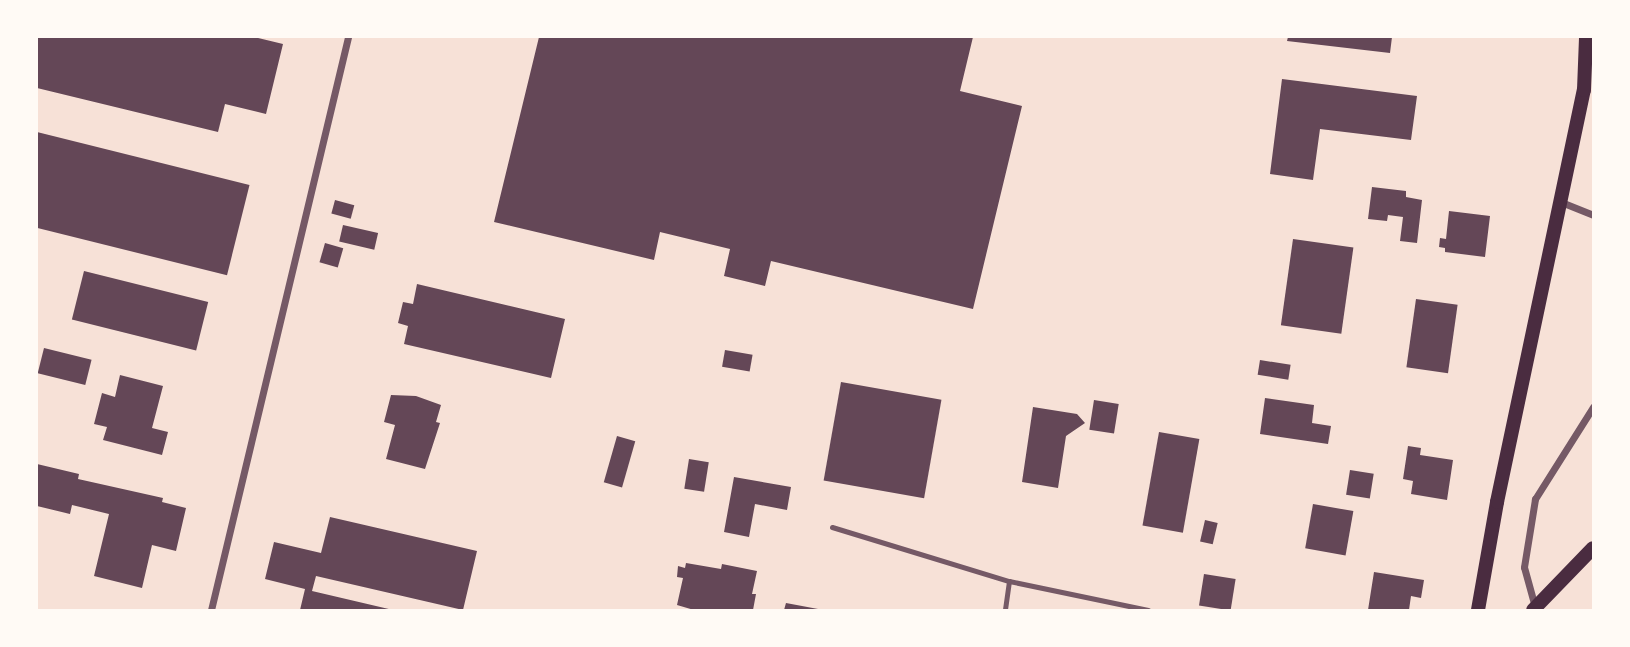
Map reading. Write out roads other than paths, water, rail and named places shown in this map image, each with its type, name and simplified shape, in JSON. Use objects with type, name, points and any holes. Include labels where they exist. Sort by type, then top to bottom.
[{"type":"main road","points":[[1478,610],[1497,502],[1584,90],[1586,37]]},
{"type":"main road","points":[[1534,609],[1593,548]]},
{"type":"street","points":[[211,610],[348,37]]},
{"type":"street","points":[[1561,202],[1593,215]]},
{"type":"street","points":[[1534,609],[1524,568],[1535,499],[1593,407]]},
{"type":"lane","points":[[832,527],[1009,581],[1148,610]]},
{"type":"lane","points":[[1005,610],[1009,581]]}]
